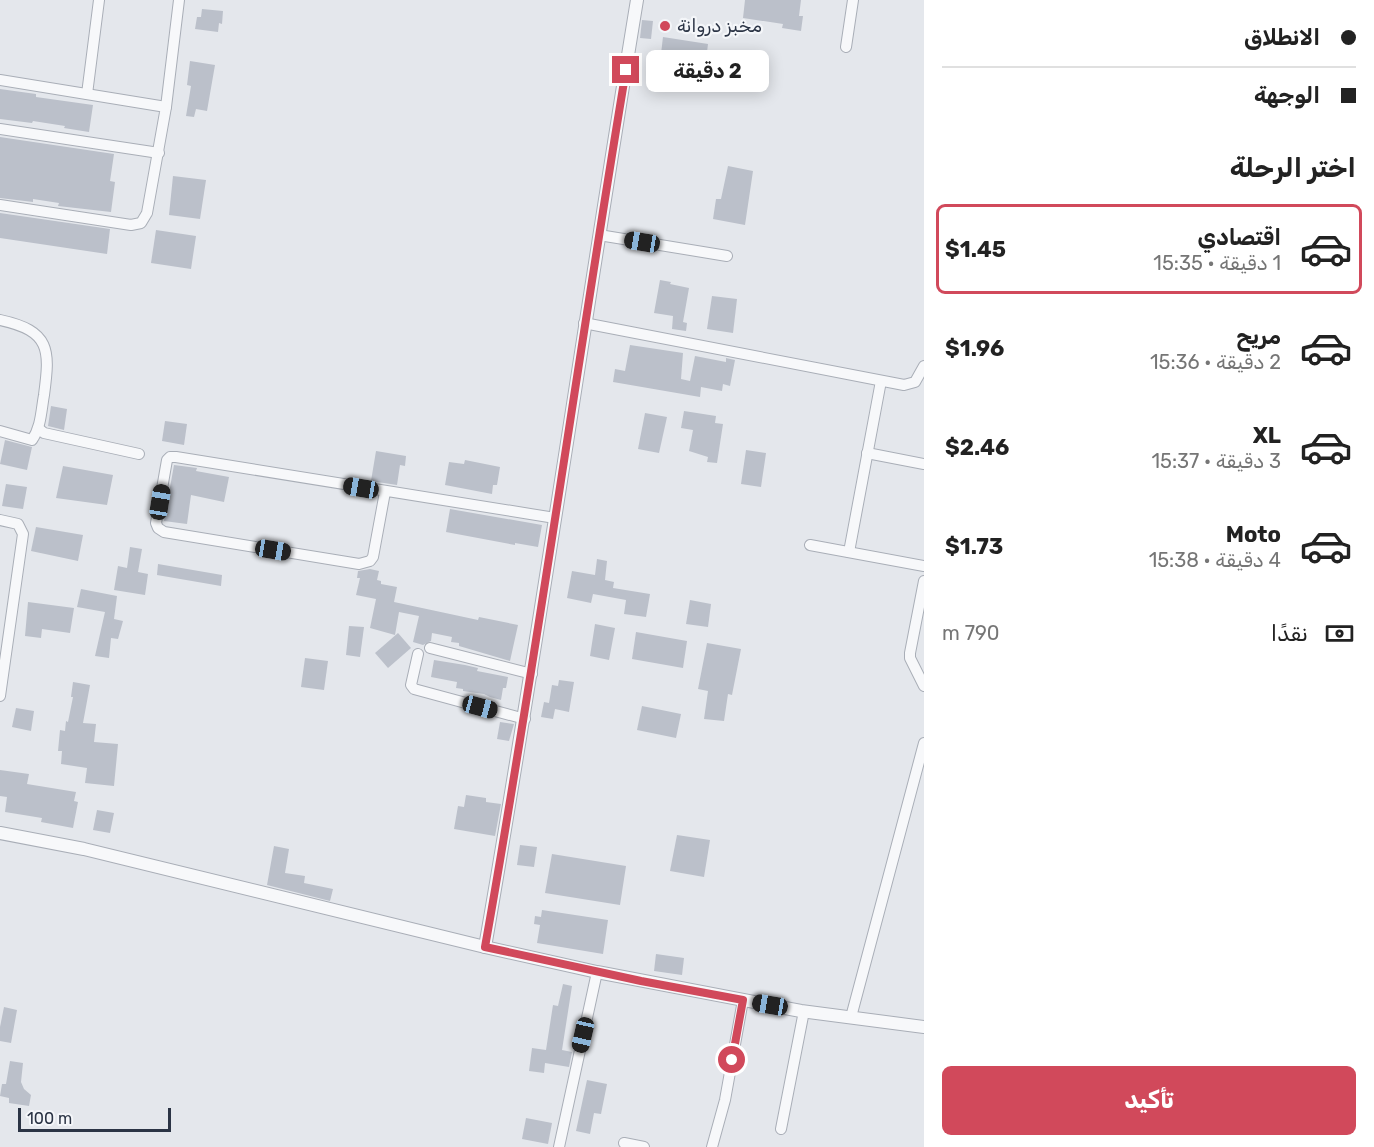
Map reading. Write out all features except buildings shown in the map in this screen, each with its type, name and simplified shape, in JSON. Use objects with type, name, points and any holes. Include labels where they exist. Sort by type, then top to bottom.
[{"type":"street","points":[[87,94],[99,0]]},
{"type":"street","points":[[0,205],[131,225],[141,224],[147,213],[159,153],[179,0]]},
{"type":"street","points":[[485,947],[525,719],[584,323],[637,0]]},
{"type":"street","points":[[846,47],[853,0]]},
{"type":"street","points":[[0,80],[166,107]]},
{"type":"street","points":[[0,129],[159,153]]},
{"type":"street","points":[[599,235],[727,256]]},
{"type":"street","points":[[0,320],[18,325],[36,334],[45,348],[48,362],[39,429],[32,440],[0,431]]},
{"type":"street","points":[[584,323],[904,385],[913,384],[924,366]]},
{"type":"street","points":[[849,552],[881,381]]},
{"type":"street","points":[[39,429],[44,433],[139,453]]},
{"type":"street","points":[[867,453],[924,464]]},
{"type":"street","points":[[385,492],[374,556],[370,561],[359,564],[165,532],[158,528],[156,523],[167,460],[170,457],[555,518]]},
{"type":"street","points":[[0,520],[18,524],[23,534],[0,696]]},
{"type":"street","points":[[810,545],[924,566]]},
{"type":"street","points":[[924,581],[910,653],[910,658],[924,686]]},
{"type":"street","points":[[430,648],[532,674]]},
{"type":"street","points":[[418,654],[411,685],[414,689],[525,719]]},
{"type":"street","points":[[851,1017],[924,743]]},
{"type":"street","points":[[0,833],[84,849],[485,947],[597,972],[804,1011],[924,1027]]},
{"type":"street","points":[[559,1147],[597,972]]},
{"type":"street","points":[[712,1147],[725,1100],[743,1000]]},
{"type":"street","points":[[781,1130],[804,1011]]},
{"type":"street","points":[[624,1143],[644,1147]]},
{"type":"place","name":"مخبز دروانة","points":[[665,26]]},
{"type":"route","points":[[626,70],[584,323],[525,719],[485,947],[597,972],[743,1000],[732,1060]]}]
